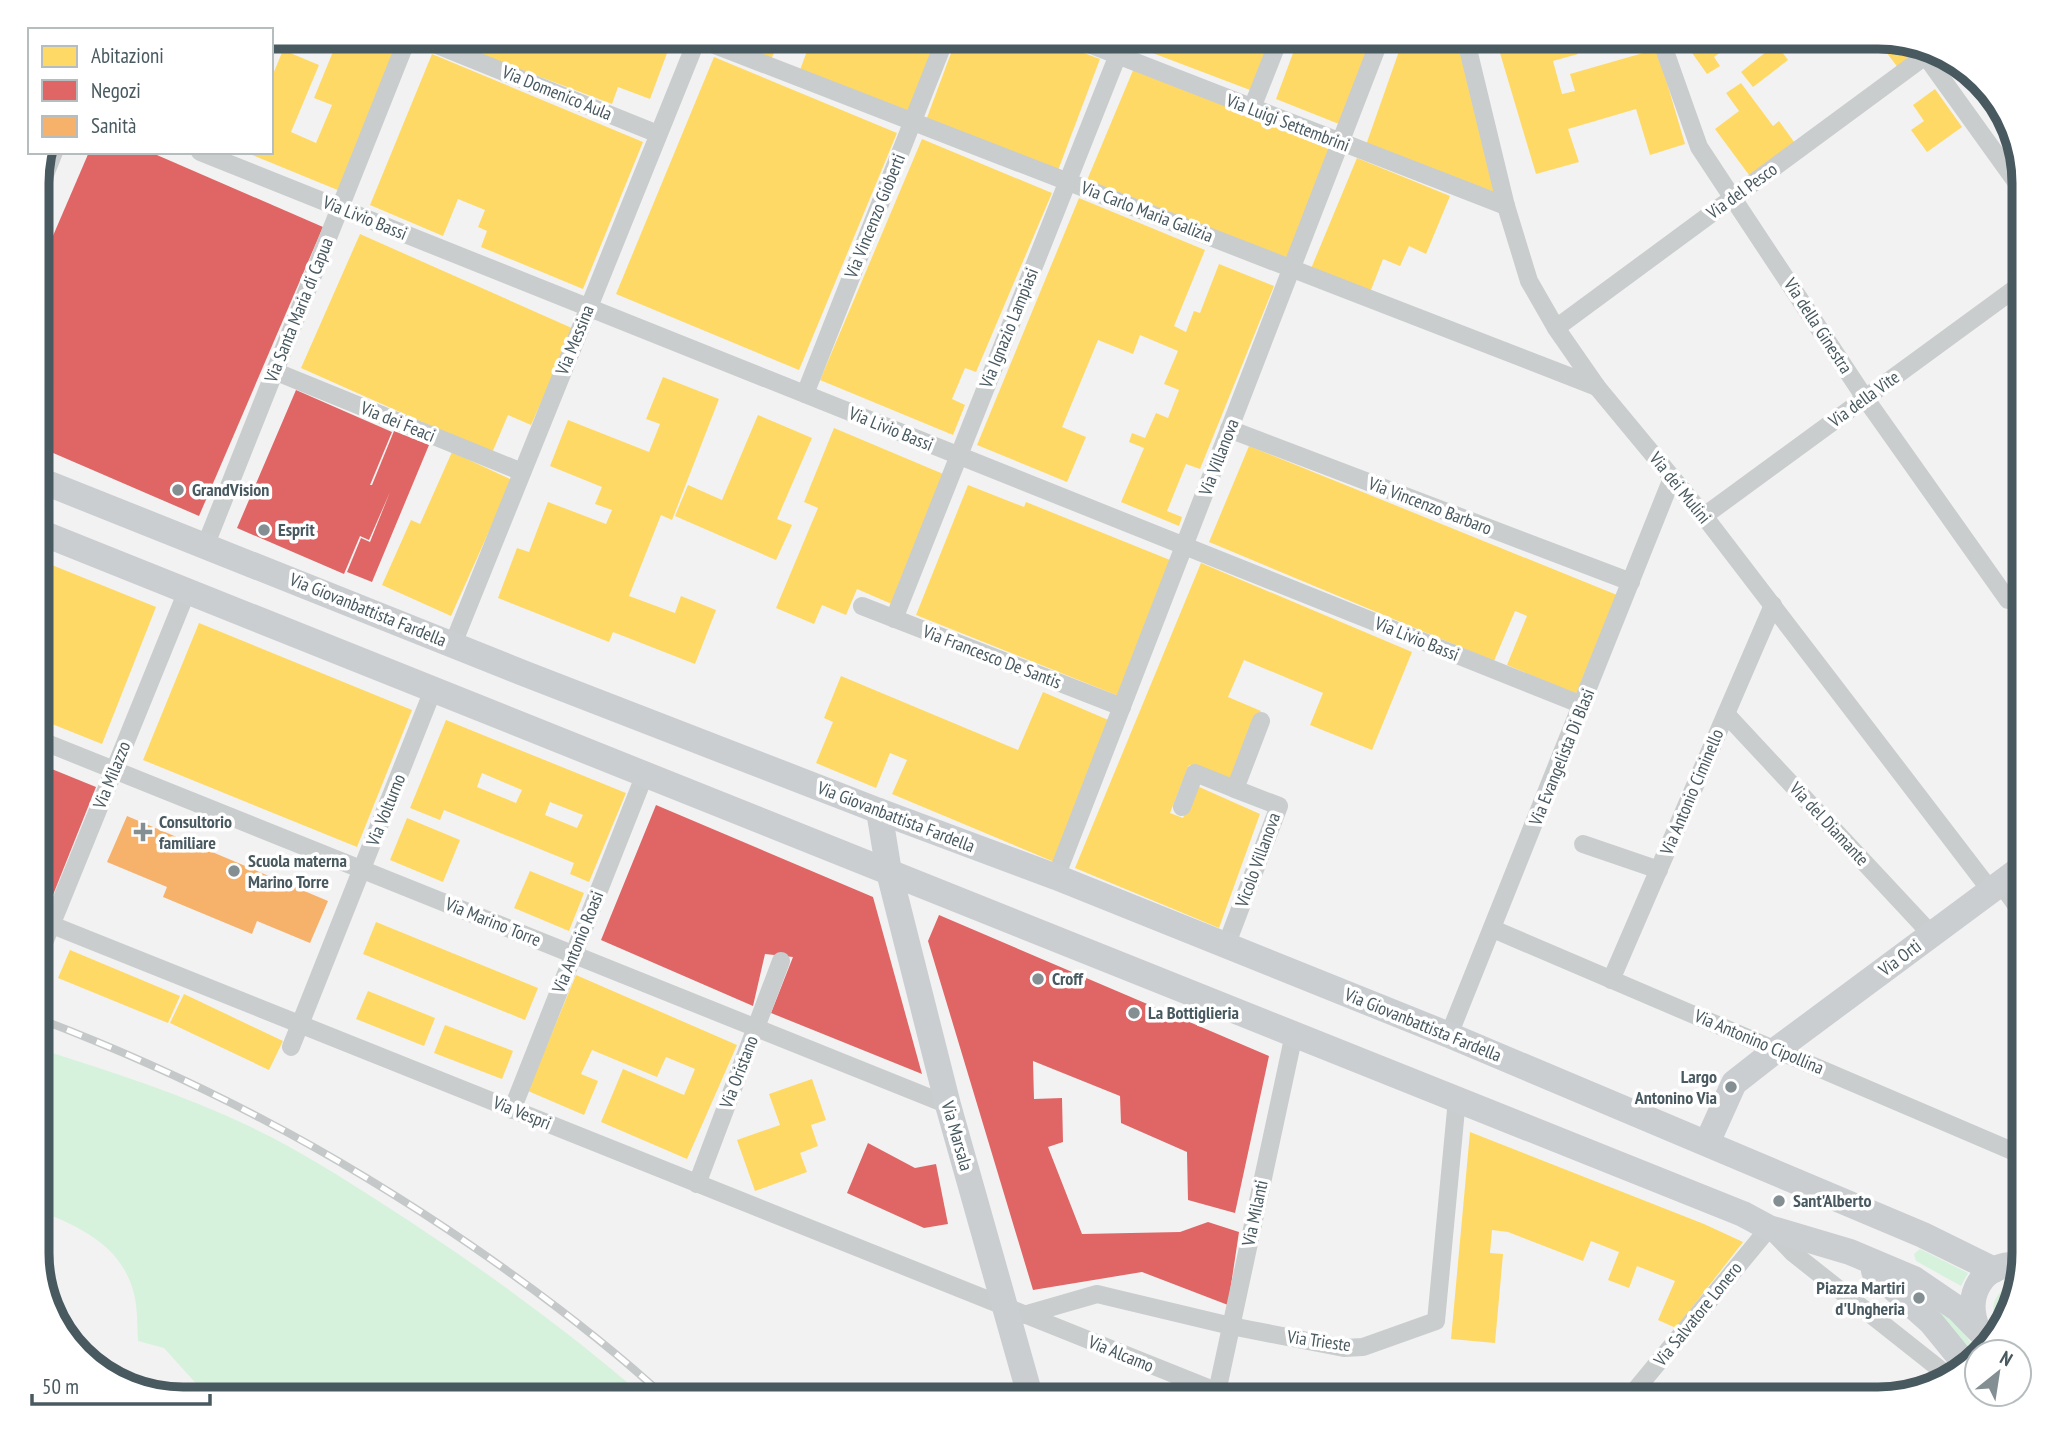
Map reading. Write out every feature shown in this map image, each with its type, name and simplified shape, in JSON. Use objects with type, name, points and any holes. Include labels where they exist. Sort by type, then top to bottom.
[{"type":"main road","name":"Via Giovanbattista Fardella","points":[[49,484],[879,811],[1056,877],[1449,1035],[1923,1235],[1994,1270]]},
{"type":"main road","points":[[49,536],[1742,1213],[1769,1228],[1850,1252],[1914,1279],[1936,1292],[1958,1309],[1983,1336]]},
{"type":"main road","name":"Via Marsala","points":[[879,811],[889,872],[948,1105],[1015,1312],[1029,1387]]},
{"type":"main road","name":"Via Orti","points":[[1707,1143],[1734,1083],[2012,875]]},
{"type":"main road","points":[[1850,1252],[1931,1322],[1961,1358]]},
{"type":"main road","points":[[1983,1335],[1972,1306],[1973,1296],[1978,1285],[1994,1270],[2011,1266]]},
{"type":"street","name":"Via Santa Maria di Capua","points":[[205,544],[403,49]]},
{"type":"street","name":"Via Domenico Aula","points":[[447,49],[658,134]]},
{"type":"street","name":"Via Messina","points":[[453,643],[693,49]]},
{"type":"street","name":"Via Carlo Maria Galizia","points":[[729,49],[1597,387]]},
{"type":"street","name":"Via Vincenzo Gioberti","points":[[805,394],[941,49]]},
{"type":"street","name":"Via Luigi Settembrini","points":[[1102,49],[1507,206]]},
{"type":"street","name":"Via Ignazio Lampiasi","points":[[894,619],[1120,49]]},
{"type":"street","points":[[1252,108],[1275,49]]},
{"type":"street","name":"Via Villanova","points":[[1056,877],[1376,49]]},
{"type":"street","name":"Via dei Mulini","points":[[1468,49],[1507,206],[1529,281],[1562,335],[1597,387],[1704,516],[1996,887],[2012,904]]},
{"type":"street","name":"Via della Ginestra","points":[[1664,49],[1699,148],[1865,398],[2008,600],[2012,597]]},
{"type":"street","name":"Via del Pesco","points":[[1538,364],[1562,335],[1734,197],[1921,57]]},
{"type":"street","points":[[1928,59],[2012,176]]},
{"type":"street","name":"Via Livio Bassi","points":[[206,154],[1582,705]]},
{"type":"street","name":"Via della Vite","points":[[1704,516],[2012,291]]},
{"type":"street","name":"Via dei Feaci","points":[[274,371],[522,472]]},
{"type":"street","name":"Via Vincenzo Barbaro","points":[[1229,429],[1631,582]]},
{"type":"street","name":"Via Evangelista Di Blasi","points":[[1449,1035],[1672,478]]},
{"type":"street","name":"Via Milazzo","points":[[49,911],[114,770],[187,591]]},
{"type":"street","name":"Via Antonio Ciminello","points":[[1612,979],[1773,605]]},
{"type":"street","name":"Via Francesco De Santis","points":[[862,606],[1122,707]]},
{"type":"street","name":"Via Volturno","points":[[291,1047],[433,690]]},
{"type":"street","name":"Via del Diamante","points":[[1726,713],[1932,935]]},
{"type":"street","points":[[1182,807],[1195,773],[1235,789],[1261,721]]},
{"type":"street","name":"Via Marino Torre","points":[[49,744],[948,1105]]},
{"type":"street","name":"Via Antonio Roasi","points":[[512,1110],[645,774]]},
{"type":"street","name":"Vicolo Villanova","points":[[1226,946],[1279,806],[1235,789]]},
{"type":"street","points":[[1583,844],[1659,870]]},
{"type":"street","name":"Via Vespri","points":[[49,924],[1015,1312]]},
{"type":"street","name":"Via Antonino Cipollina","points":[[1493,929],[2012,1151]]},
{"type":"street","name":"Via Oristano","points":[[697,1184],[781,961]]},
{"type":"street","name":"Via Milanti","points":[[1218,1387],[1294,1034]]},
{"type":"street","name":"Via Trieste","points":[[1015,1312],[1097,1294],[1231,1326],[1344,1348],[1363,1347],[1436,1321],[1457,1099]]},
{"type":"street","points":[[1769,1228],[1793,1253],[1942,1371]]},
{"type":"street","name":"Via Salvatore Lonero","points":[[1638,1387],[1769,1228]]},
{"type":"street","name":"Via Alcamo","points":[[1015,1312],[1204,1387]]},
{"type":"green space","points":[[49,1052],[199,1104],[301,1153],[452,1249],[552,1322],[632,1387],[199,1387],[164,1348],[138,1341],[134,1293],[125,1272],[106,1247],[66,1222],[49,1215]]},
{"type":"green space","points":[[1920,1249],[1968,1273],[1961,1286],[1916,1261],[1914,1254]]},
{"type":"green space","points":[[2007,1288],[1995,1317],[1994,1303]]},
{"type":"green space","points":[[1933,1306],[1946,1315],[1967,1338],[1963,1338],[1963,1342]]},
{"type":"building: Abitazioni","points":[[334,49],[397,49],[340,191],[250,154],[273,154],[273,74],[283,50],[319,65],[291,132],[316,143],[332,105],[314,98]]},
{"type":"building: Abitazioni","points":[[467,49],[669,49],[650,99],[618,87],[612,104]]},
{"type":"building: Abitazioni","points":[[738,49],[776,49],[770,62]]},
{"type":"building: Abitazioni","points":[[802,49],[939,49],[911,117],[800,70],[807,51]]},
{"type":"building: Abitazioni","points":[[953,49],[1073,49],[1100,59],[1057,173],[925,123]]},
{"type":"building: Abitazioni","points":[[1142,49],[1266,49],[1250,90]]},
{"type":"building: Abitazioni","points":[[1295,49],[1367,49],[1339,124],[1276,99]]},
{"type":"building: Abitazioni","points":[[1400,49],[1465,49],[1497,193],[1366,145]]},
{"type":"building: Abitazioni","points":[[1499,49],[1577,49],[1578,54],[1553,61],[1562,94],[1575,91],[1570,74],[1657,49],[1685,144],[1650,155],[1636,109],[1568,129],[1579,162],[1536,174]]},
{"type":"building: Abitazioni","points":[[1725,49],[1714,57],[1720,66],[1707,74],[1690,50]]},
{"type":"building: Abitazioni","points":[[1770,49],[1780,49],[1788,60],[1753,87],[1741,72]]},
{"type":"building: Abitazioni","points":[[1884,49],[1906,52],[1912,60],[1899,69]]},
{"type":"building: Abitazioni","points":[[432,54],[643,142],[583,289],[481,247],[487,231],[478,227],[485,210],[458,199],[443,236],[370,205]]},
{"type":"building: Abitazioni","points":[[714,57],[897,133],[799,370],[616,294]]},
{"type":"building: Abitazioni","points":[[1134,68],[1333,151],[1287,262],[1085,185]]},
{"type":"building: Abitazioni","points":[[1741,83],[1773,126],[1779,121],[1797,146],[1752,179],[1715,129],[1739,111],[1726,93]]},
{"type":"building: Abitazioni","points":[[1935,89],[1962,127],[1927,152],[1911,130],[1924,121],[1913,105]]},
{"type":"building: Abitazioni","points":[[922,139],[1052,193],[976,372],[965,368],[952,399],[965,405],[953,435],[820,380]]},
{"type":"building: Abitazioni","points":[[1357,158],[1450,196],[1426,254],[1409,246],[1400,266],[1383,259],[1369,295],[1310,271]]},
{"type":"building: Abitazioni","points":[[1079,198],[1205,250],[1174,326],[1186,332],[1194,311],[1200,313],[1219,264],[1274,286],[1200,469],[1186,464],[1167,511],[1182,517],[1179,526],[1121,502],[1144,448],[1129,442],[1132,433],[1145,438],[1156,413],[1168,418],[1179,390],[1164,384],[1178,351],[1140,335],[1133,354],[1098,340],[1062,427],[1086,437],[1067,482],[977,445]]},
{"type":"building: Abitazioni","points":[[360,234],[574,329],[531,425],[508,415],[492,453],[301,368]]},
{"type":"building: Abitazioni","points":[[663,377],[719,399],[672,520],[661,515],[629,596],[675,613],[681,596],[716,610],[695,664],[613,632],[609,642],[498,598],[517,548],[529,552],[548,502],[606,524],[612,510],[595,504],[602,487],[550,466],[568,420],[649,452],[660,424],[646,419]]},
{"type":"building: Abitazioni","points":[[758,415],[812,438],[777,519],[792,525],[776,560],[675,516],[688,485],[722,500]]},
{"type":"building: Abitazioni","points":[[834,428],[948,476],[894,605],[857,589],[846,615],[822,605],[814,624],[776,608],[818,508],[804,502]]},
{"type":"building: Abitazioni","points":[[1249,446],[1617,595],[1576,694],[1507,665],[1527,616],[1515,611],[1494,661],[1209,542]]},
{"type":"building: Abitazioni","points":[[452,452],[512,480],[451,616],[382,585],[411,520],[420,524]]},
{"type":"building: Abitazioni","points":[[968,485],[1024,507],[1026,502],[1175,562],[1121,697],[916,615]]},
{"type":"building: Abitazioni","points":[[1201,563],[1412,652],[1372,750],[1310,725],[1323,693],[1244,660],[1228,697],[1261,711],[1231,783],[1189,765],[1170,813],[1183,818],[1197,786],[1260,814],[1219,928],[1075,868]]},
{"type":"building: Abitazioni","points":[[49,564],[156,607],[102,744],[49,723]]},
{"type":"building: Abitazioni","points":[[199,623],[412,710],[357,847],[143,760]]},
{"type":"building: Abitazioni","points":[[841,676],[1018,750],[1043,692],[1113,722],[1059,864],[892,794],[907,760],[890,753],[876,788],[816,763],[833,722],[824,718]]},
{"type":"building: Abitazioni","points":[[446,720],[626,793],[589,882],[570,874],[574,863],[444,810],[440,820],[410,808]],"holes":[[[482,773],[522,790],[516,803],[477,787]],[[550,802],[583,815],[577,828],[545,815]]]},
{"type":"building: Abitazioni","points":[[407,818],[460,840],[443,882],[390,860]]},
{"type":"building: Abitazioni","points":[[530,871],[584,893],[569,931],[514,908]]},
{"type":"building: Abitazioni","points":[[376,922],[538,988],[525,1020],[363,954]]},
{"type":"building: Abitazioni","points":[[70,950],[180,996],[168,1023],[58,978]]},
{"type":"building: Abitazioni","points":[[576,975],[737,1045],[687,1159],[601,1122],[623,1069],[684,1095],[695,1069],[666,1057],[657,1077],[592,1050],[581,1074],[598,1081],[584,1115],[528,1091]]},
{"type":"building: Abitazioni","points":[[368,991],[435,1018],[424,1046],[356,1019]]},
{"type":"building: Abitazioni","points":[[184,994],[283,1041],[269,1070],[170,1023]]},
{"type":"building: Abitazioni","points":[[445,1025],[513,1051],[502,1079],[434,1053]]},
{"type":"building: Abitazioni","points":[[812,1079],[826,1120],[811,1125],[818,1146],[800,1153],[807,1172],[755,1191],[737,1140],[780,1125],[769,1094]]},
{"type":"building: Abitazioni","points":[[1470,1132],[1704,1224],[1743,1242],[1676,1328],[1658,1320],[1675,1281],[1637,1266],[1629,1288],[1608,1280],[1619,1252],[1591,1241],[1583,1261],[1508,1232],[1492,1230],[1490,1253],[1503,1254],[1495,1343],[1451,1339]]},
{"type":"building: Negozi","points":[[88,154],[155,154],[323,227],[199,516],[49,451],[49,245]]},
{"type":"building: Negozi","points":[[296,390],[392,432],[370,485],[394,431],[429,445],[372,582],[347,572],[361,538],[370,542],[390,492],[369,540],[360,536],[344,574],[237,528]]},
{"type":"building: Negozi","points":[[49,768],[96,787],[49,905]]},
{"type":"building: Negozi","points":[[656,805],[873,897],[922,1074],[771,1013],[793,957],[765,954],[753,1006],[601,940]]},
{"type":"building: Negozi","points":[[939,915],[1269,1056],[1235,1213],[1188,1200],[1187,1152],[1121,1123],[1120,1096],[1033,1061],[1034,1099],[1062,1098],[1063,1142],[1048,1147],[1082,1234],[1180,1232],[1208,1222],[1239,1232],[1228,1305],[1142,1272],[1033,1290],[928,941]]},
{"type":"building: Negozi","points":[[868,1143],[915,1168],[936,1164],[948,1224],[924,1228],[847,1193]]},
{"type":"building: Sanità","points":[[127,816],[328,901],[310,943],[257,921],[252,934],[163,897],[167,887],[107,862]]},
{"type":"railway","points":[[49,1023],[207,1091],[367,1178],[523,1282],[597,1338],[654,1387]]},
{"type":"place","name":"GrandVision","points":[[178,490]]},
{"type":"place","name":"Esprit","points":[[264,530]]},
{"type":"place","name":"Consultorio familiare","points":[[143,832]]},
{"type":"place","name":"Scuola materna Marino Torre","points":[[234,871]]},
{"type":"place","name":"Croff","points":[[1038,979]]},
{"type":"place","name":"La Bottiglieria","points":[[1134,1013]]},
{"type":"place","name":"Largo Antonino Via","points":[[1731,1087]]},
{"type":"place","name":"Sant'Alberto","points":[[1779,1201]]},
{"type":"place","name":"Piazza Martiri d'Ungheria","points":[[1919,1298]]}]
